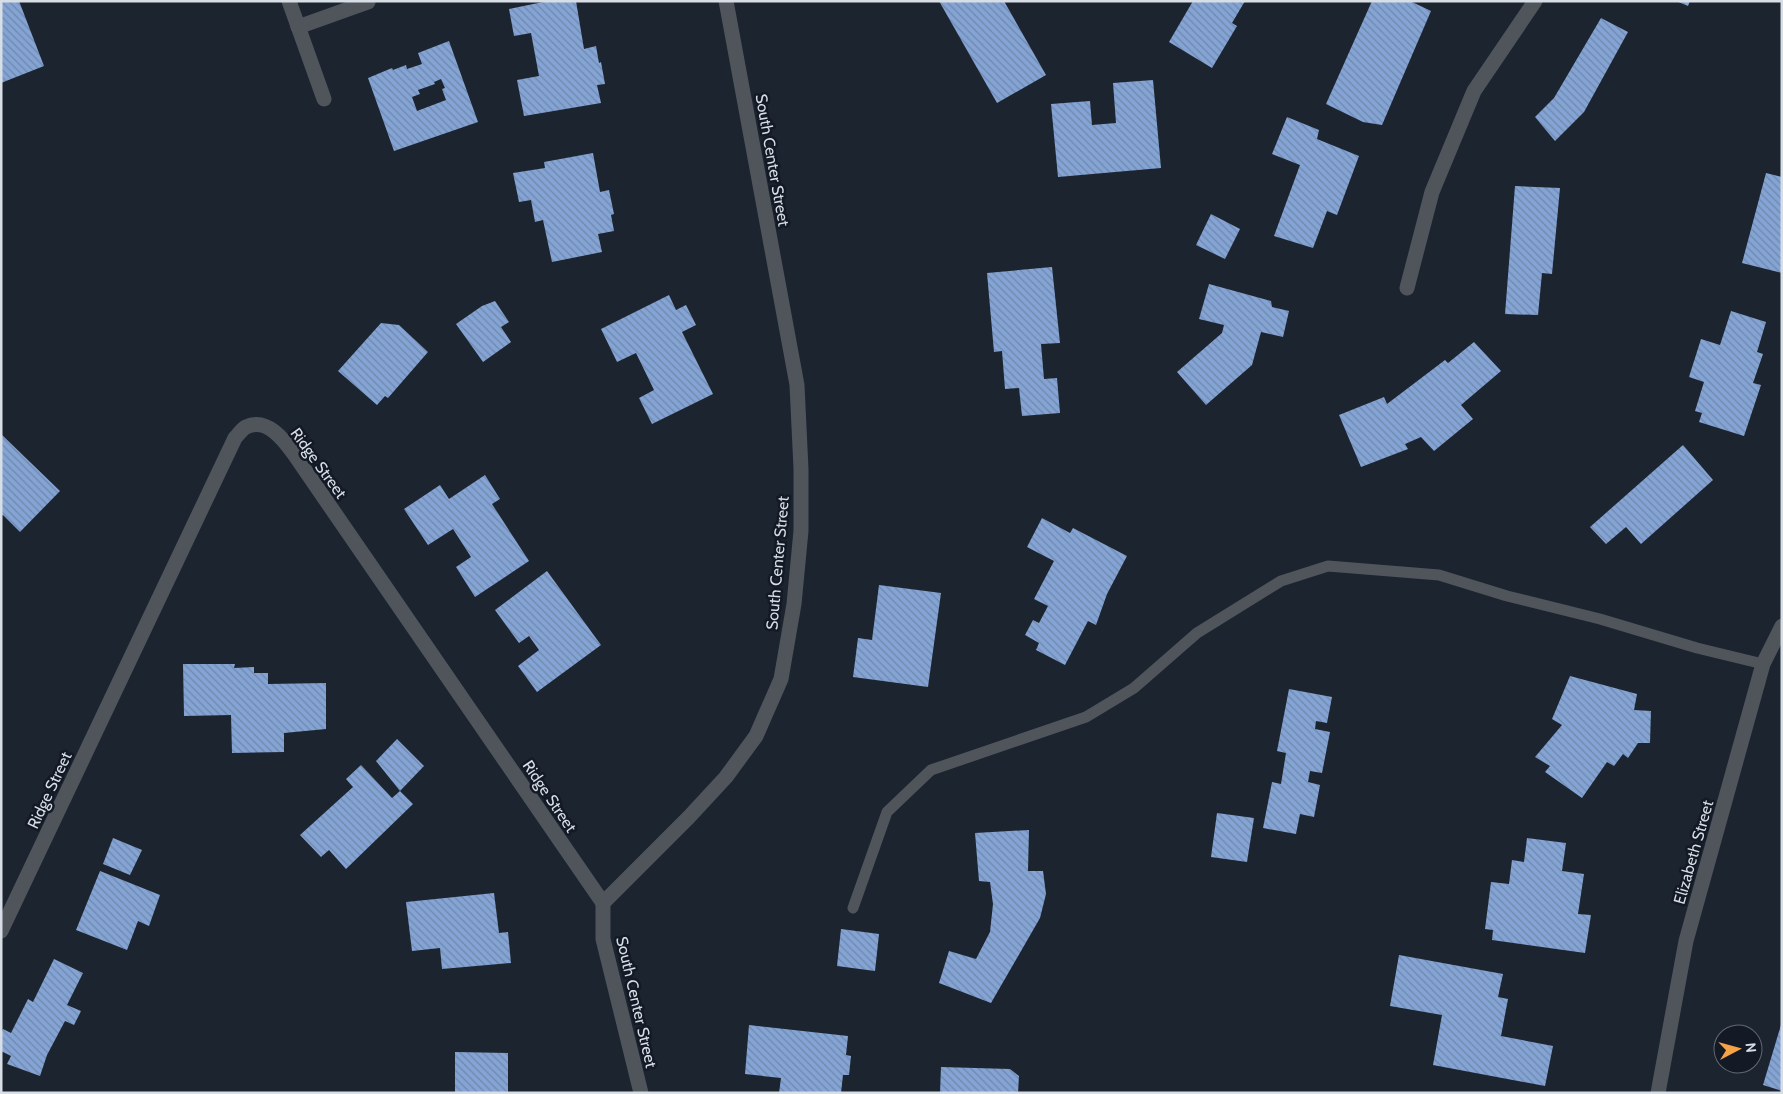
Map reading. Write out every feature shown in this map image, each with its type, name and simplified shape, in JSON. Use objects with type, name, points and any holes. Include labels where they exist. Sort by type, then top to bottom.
[{"type":"street","points":[[289,1],[324,99]]},
{"type":"street","name":"South Center Street","points":[[641,1093],[603,939],[602,903],[689,817],[726,777],[756,736],[781,679],[794,604],[801,530],[801,468],[797,385],[726,1]]},
{"type":"street","points":[[1406,288],[1432,192],[1474,91],[1535,1]]},
{"type":"street","points":[[298,27],[368,2]]},
{"type":"street","name":"Ridge Street","points":[[1,931],[235,438],[245,427],[258,425],[271,429],[294,454],[602,903]]},
{"type":"street","name":"Elizabeth Street","points":[[1658,1093],[1686,941],[1763,664],[1782,626]]},
{"type":"lane","points":[[853,908],[887,812],[931,770],[1086,717],[1134,688],[1197,634],[1281,581],[1328,566],[1439,576],[1507,596],[1600,619],[1697,648],[1763,664]]},
{"type":"building","points":[[1,1],[19,1],[44,66],[1,83]]},
{"type":"building","points":[[548,1],[576,1],[584,49],[596,46],[605,84],[597,85],[601,103],[524,116],[517,80],[539,76],[531,33],[514,36],[509,9]]},
{"type":"building","points":[[939,1],[1004,1],[1046,75],[997,103]]},
{"type":"building","points":[[1193,1],[1245,1],[1232,23],[1237,26],[1212,68],[1169,42]]},
{"type":"building","points":[[1372,1],[1410,1],[1431,11],[1382,125],[1363,122],[1326,104]]},
{"type":"building","points":[[1676,1],[1690,1],[1688,6]]},
{"type":"building","points":[[1601,18],[1628,32],[1584,112],[1555,141],[1535,117],[1554,98]]},
{"type":"building","points":[[449,41],[478,122],[394,151],[368,78],[392,68],[393,70],[406,65],[407,69],[422,64],[418,53]],"holes":[[[441,79],[445,88],[442,89],[446,100],[417,111],[412,97],[420,94],[418,90],[435,84],[434,82]]]},
{"type":"building","points":[[1153,80],[1161,168],[1058,177],[1051,104],[1090,101],[1092,125],[1116,123],[1113,83]]},
{"type":"building","points":[[1287,117],[1319,130],[1317,139],[1359,156],[1337,215],[1327,211],[1313,248],[1274,236],[1300,165],[1272,154]]},
{"type":"building","points":[[593,153],[600,192],[609,190],[614,214],[611,215],[614,231],[598,234],[602,252],[552,262],[543,220],[535,222],[531,200],[519,202],[513,173],[545,168],[544,162]]},
{"type":"building","points":[[1766,173],[1782,177],[1782,273],[1742,263]]},
{"type":"building","points":[[1515,186],[1560,188],[1552,274],[1542,273],[1538,315],[1505,314]]},
{"type":"building","points":[[1211,214],[1240,229],[1225,259],[1196,245]]},
{"type":"building","points":[[1052,267],[1060,343],[1041,344],[1044,379],[1057,378],[1060,413],[1022,416],[1019,388],[1005,389],[1002,351],[994,352],[987,273]]},
{"type":"building","points":[[1209,284],[1271,301],[1272,307],[1289,311],[1283,337],[1261,332],[1252,365],[1206,405],[1177,372],[1222,333],[1224,325],[1199,319]]},
{"type":"building","points":[[669,295],[676,310],[686,305],[696,325],[682,332],[713,394],[652,424],[639,398],[654,390],[636,353],[617,362],[601,329]]},
{"type":"building","points":[[495,301],[509,322],[501,327],[511,342],[483,362],[456,324],[482,306]]},
{"type":"building","points":[[1731,311],[1766,322],[1757,352],[1763,354],[1753,383],[1761,385],[1744,436],[1699,422],[1702,413],[1695,411],[1704,382],[1689,377],[1701,339],[1720,345]]},
{"type":"building","points":[[381,323],[399,325],[428,352],[388,398],[385,396],[377,405],[338,371]]},
{"type":"building","points":[[1474,342],[1501,371],[1461,405],[1473,419],[1434,451],[1421,437],[1405,444],[1408,449],[1361,467],[1339,415],[1384,397],[1387,404],[1445,360],[1448,363]]},
{"type":"building","points":[[1,434],[60,491],[20,532],[3,515],[1,516]]},
{"type":"building","points":[[1683,445],[1713,480],[1641,544],[1626,527],[1606,544],[1590,527]]},
{"type":"building","points":[[485,475],[500,499],[492,504],[529,561],[475,597],[456,567],[471,557],[453,529],[428,545],[404,509],[440,485],[449,499]]},
{"type":"building","points":[[1042,518],[1070,533],[1073,528],[1127,556],[1107,594],[1096,625],[1088,621],[1065,665],[1036,650],[1039,643],[1025,635],[1033,620],[1039,623],[1048,606],[1034,599],[1054,561],[1027,547]]},
{"type":"building","points":[[547,571],[601,645],[537,692],[518,666],[539,650],[529,636],[519,643],[495,610]]},
{"type":"building","points":[[879,585],[941,593],[928,687],[853,677],[858,638],[872,640]]},
{"type":"building","points":[[183,664],[235,664],[234,668],[254,667],[254,673],[268,673],[268,684],[326,683],[326,729],[284,733],[284,752],[232,753],[231,715],[184,716]]},
{"type":"building","points":[[1570,676],[1637,694],[1634,710],[1651,711],[1650,743],[1638,743],[1628,758],[1623,754],[1614,766],[1607,762],[1582,798],[1545,772],[1550,766],[1535,757],[1562,725],[1552,719]]},
{"type":"building","points":[[1289,689],[1332,697],[1327,723],[1316,721],[1315,729],[1330,732],[1322,773],[1310,771],[1308,782],[1320,785],[1314,817],[1300,814],[1296,834],[1263,828],[1272,782],[1281,784],[1286,753],[1277,751]]},
{"type":"building","points":[[397,739],[424,766],[400,791],[376,761]]},
{"type":"building","points":[[361,765],[392,798],[400,791],[413,804],[346,869],[329,850],[321,857],[300,835],[353,787],[346,779]]},
{"type":"building","points":[[1217,813],[1254,818],[1247,862],[1211,857]]},
{"type":"building","points":[[1029,830],[1028,871],[1043,871],[1046,894],[1040,918],[991,1003],[939,983],[949,951],[976,959],[990,932],[993,904],[990,882],[979,881],[975,833]]},
{"type":"building","points":[[113,838],[142,850],[130,875],[103,864]]},
{"type":"building","points":[[1527,838],[1566,843],[1562,871],[1584,874],[1578,914],[1591,915],[1585,953],[1492,940],[1493,930],[1485,929],[1491,882],[1509,884],[1512,860],[1524,862]]},
{"type":"building","points":[[100,871],[160,895],[149,926],[138,921],[127,950],[76,930]]},
{"type":"building","points":[[494,893],[499,933],[508,932],[511,963],[442,969],[440,948],[412,951],[406,902]]},
{"type":"building","points":[[841,929],[879,934],[875,971],[837,966]]},
{"type":"building","points":[[1399,955],[1503,974],[1498,997],[1508,999],[1501,1036],[1553,1046],[1545,1086],[1433,1065],[1442,1015],[1390,1006]]},
{"type":"building","points":[[54,959],[83,973],[67,1005],[81,1011],[74,1025],[65,1021],[47,1055],[40,1076],[7,1064],[11,1056],[1,1051],[1,1033],[3,1029],[11,1033],[28,999],[33,1002]]},
{"type":"building","points":[[749,1025],[848,1036],[846,1055],[851,1056],[849,1075],[843,1075],[841,1093],[779,1093],[781,1078],[745,1074]]},
{"type":"building","points":[[1782,1025],[1782,1091],[1763,1085]]},
{"type":"building","points":[[455,1052],[508,1053],[508,1093],[455,1093]]},
{"type":"building","points":[[941,1067],[1010,1069],[1019,1076],[1018,1093],[940,1093]]}]
